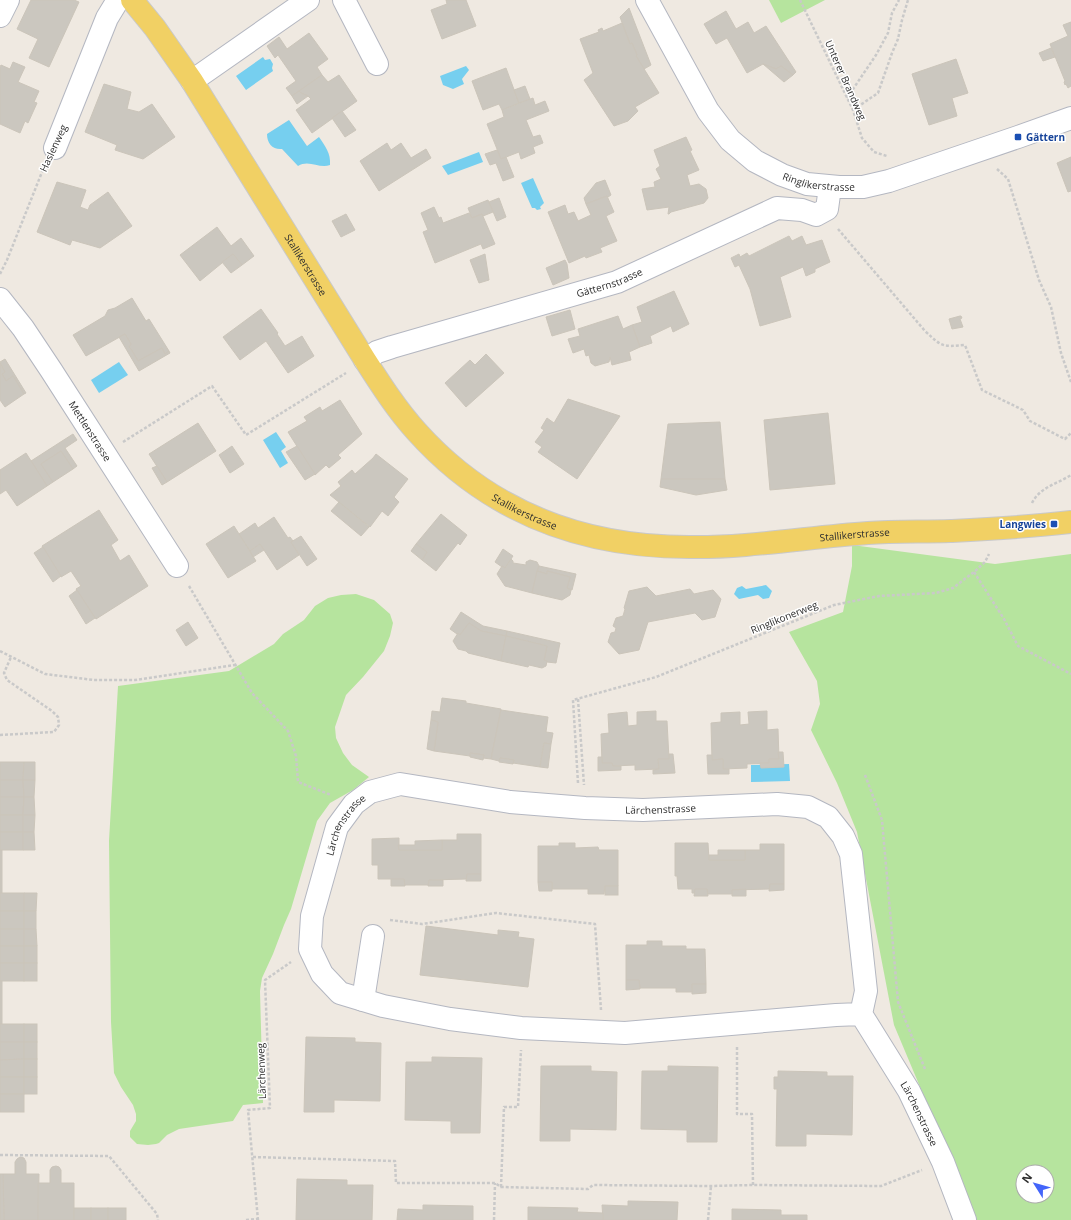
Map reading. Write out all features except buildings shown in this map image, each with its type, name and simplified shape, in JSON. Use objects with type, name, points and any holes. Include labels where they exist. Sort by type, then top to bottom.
[{"type":"main road","name":"Stallikerstrasse","points":[[132,0],[155,28],[192,81],[364,360],[395,405],[418,433],[461,474],[506,504],[536,518],[570,531],[596,538],[626,543],[690,548],[869,533],[950,531],[1071,522]]},
{"type":"street","points":[[0,16],[8,0]]},
{"type":"street","name":"Haslenweg","points":[[55,148],[107,18],[118,0]]},
{"type":"street","points":[[192,81],[308,0]]},
{"type":"street","points":[[344,0],[377,64]]},
{"type":"street","name":"Ringlikerstrasse","points":[[647,0],[708,111],[730,140],[755,161],[782,175],[807,184],[830,187],[863,187],[889,181],[1071,118]]},
{"type":"street","points":[[827,209],[830,187]]},
{"type":"street","name":"Gätternstrasse","points":[[364,360],[377,352],[392,347],[618,282],[777,208],[802,210],[816,215],[827,209]]},
{"type":"street","name":"Mettlenstrasse","points":[[0,299],[23,328],[105,453],[176,566]]},
{"type":"street","name":"Lärchenstrasse","points":[[861,1014],[625,1033],[521,1028],[443,1018],[382,1006],[340,993],[322,974],[310,949],[312,916],[337,828],[354,804],[370,792],[400,784],[510,802],[582,808],[644,810],[777,804],[808,807],[828,817],[842,836],[851,854],[866,991],[861,1014],[909,1091],[943,1162],[965,1220]]},
{"type":"street","points":[[363,1000],[372,936]]},
{"type":"path","name":"Unterer Brandweg","points":[[800,0],[853,110],[862,138],[874,152],[889,157]]},
{"type":"path","points":[[847,98],[876,55],[888,33],[892,13],[899,0]]},
{"type":"path","points":[[853,110],[878,93],[898,40],[908,0]]},
{"type":"path","name":"Haslenweg","points":[[0,274],[7,260],[48,156],[55,148]]},
{"type":"path","points":[[1008,179],[1039,280],[1050,307],[1061,353],[1071,382]]},
{"type":"path","points":[[827,209],[839,231],[925,331],[938,343],[946,346],[965,345],[982,390],[1023,410],[1030,421],[1065,439],[1071,433]]},
{"type":"path","points":[[105,453],[212,386],[246,435],[349,371],[364,360]]},
{"type":"path","points":[[1032,503],[1048,486],[1071,475]]},
{"type":"path","name":"Ringlikonerweg","points":[[582,808],[573,700],[656,677],[834,605],[879,596],[936,593],[953,588],[985,562],[989,554]]},
{"type":"path","points":[[176,566],[252,693],[288,731],[296,756],[298,782],[354,804]]},
{"type":"path","points":[[974,572],[1004,619],[1018,646],[1071,674]]},
{"type":"path","points":[[0,651],[45,674],[94,680],[135,680],[235,665]]},
{"type":"path","points":[[0,734],[54,732],[59,725],[58,717],[55,714],[7,680],[4,673],[11,656]]},
{"type":"path","points":[[578,699],[582,808]]},
{"type":"path","points":[[865,775],[882,820],[898,1002],[928,1076]]},
{"type":"path","points":[[372,936],[387,919],[422,924],[496,913],[595,924],[602,1032]]},
{"type":"path","name":"Lärchenweg","points":[[258,1220],[248,1110],[270,1108],[265,980],[310,949]]},
{"type":"path","points":[[737,1023],[737,1114],[752,1114],[753,1185]]},
{"type":"path","points":[[501,1187],[504,1107],[518,1107],[521,1028]]},
{"type":"path","points":[[0,1155],[109,1156],[157,1214],[158,1220]]},
{"type":"path","points":[[253,1157],[395,1161],[396,1182],[495,1183],[501,1187],[588,1189],[593,1184],[881,1186],[943,1162]]},
{"type":"path","points":[[494,1220],[495,1183]]},
{"type":"path","points":[[708,1220],[710,1186]]},
{"type":"path","points":[[246,1220],[258,1220]]},
{"type":"green space","points":[[769,0],[825,0],[781,23]]},
{"type":"green space","points":[[852,545],[995,564],[1071,554],[1071,1220],[976,1220],[894,1025],[857,832],[837,783],[811,730],[820,704],[817,681],[789,632],[843,612],[852,566]]},
{"type":"green space","points":[[356,594],[374,600],[390,614],[393,623],[384,651],[346,695],[335,727],[336,738],[343,753],[352,765],[369,777],[353,790],[330,803],[317,821],[291,909],[262,978],[260,991],[263,1103],[243,1105],[233,1121],[179,1129],[167,1135],[159,1143],[148,1145],[137,1144],[130,1137],[130,1131],[136,1121],[136,1114],[133,1105],[114,1073],[111,1022],[109,841],[118,686],[229,671],[274,644],[283,634],[304,620],[315,606],[328,598]]},
{"type":"water","points":[[263,57],[265,60],[270,59],[273,64],[273,71],[246,90],[236,76]]},
{"type":"water","points":[[466,66],[469,70],[462,79],[464,84],[453,89],[443,85],[440,76]]},
{"type":"water","points":[[289,120],[307,146],[319,137],[329,153],[330,165],[322,166],[306,163],[298,166],[282,149],[271,146],[268,141],[267,134]]},
{"type":"water","points":[[479,152],[483,162],[448,175],[442,166]]},
{"type":"water","points":[[533,178],[544,203],[540,207],[541,209],[537,210],[532,208],[521,183]]},
{"type":"water","points":[[119,362],[128,375],[99,393],[91,380]]},
{"type":"water","points":[[276,432],[286,447],[281,451],[288,463],[280,468],[263,440]]},
{"type":"water","points":[[766,585],[772,591],[769,598],[763,599],[758,595],[739,599],[734,594],[737,588],[742,586],[746,589]]},
{"type":"water","points":[[789,764],[790,781],[751,782],[751,765]]},
{"type":"place","name":"Gättern","points":[[1018,137]]},
{"type":"place","name":"Langwies","points":[[1054,524]]}]
